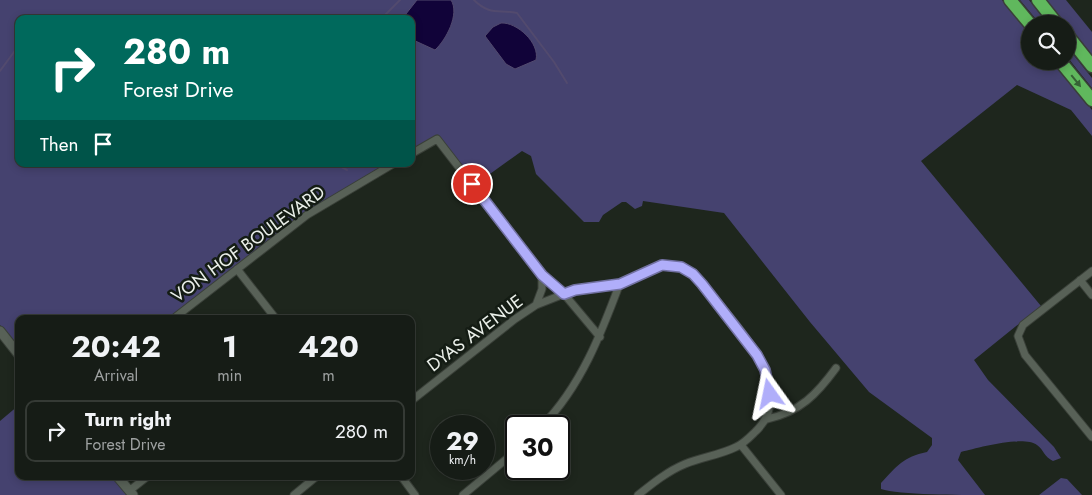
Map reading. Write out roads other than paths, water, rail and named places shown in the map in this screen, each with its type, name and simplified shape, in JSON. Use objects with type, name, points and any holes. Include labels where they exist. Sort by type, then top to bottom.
[{"type":"highway","points":[[1010,0],[1022,15]]},
{"type":"highway","points":[[1038,0],[1050,15]]},
{"type":"highway","points":[[1076,46],[1092,66]]},
{"type":"highway","points":[[1067,70],[1092,100]]},
{"type":"street","points":[[415,152],[438,139],[542,275],[564,294],[600,337]]},
{"type":"street","name":"VON HOF BOULEVARD","points":[[178,315],[307,215],[388,167]]},
{"type":"street","name":"DYAS AVENUE","points":[[415,398],[515,319],[536,305],[575,290],[620,284],[662,265],[675,265],[693,274],[761,361],[770,394],[767,419]]},
{"type":"street","points":[[237,269],[273,315]]},
{"type":"street","points":[[1092,271],[1023,325],[1018,339],[1025,355],[1092,437]]},
{"type":"street","points":[[536,305],[542,289],[542,275]]},
{"type":"street","points":[[1080,280],[1092,295]]},
{"type":"street","points":[[550,415],[576,382],[600,337],[620,284]]},
{"type":"street","points":[[0,331],[15,349]]},
{"type":"street","points":[[638,495],[662,476],[685,464],[741,445],[767,419],[788,414],[801,407],[820,389],[836,368]]},
{"type":"street","points":[[741,445],[781,495]]},
{"type":"street","points":[[463,495],[505,460]]},
{"type":"street","points":[[120,480],[131,493],[144,480]]},
{"type":"street","points":[[294,495],[312,480]]},
{"type":"street","points":[[403,480],[415,495]]},
{"type":"waterway","points":[[385,15],[400,0]]},
{"type":"waterway","points":[[474,0],[490,10],[517,13],[554,62],[567,83]]},
{"type":"waterway","points":[[0,71],[15,52]]},
{"type":"waterway","points":[[342,167],[347,170]]}]
